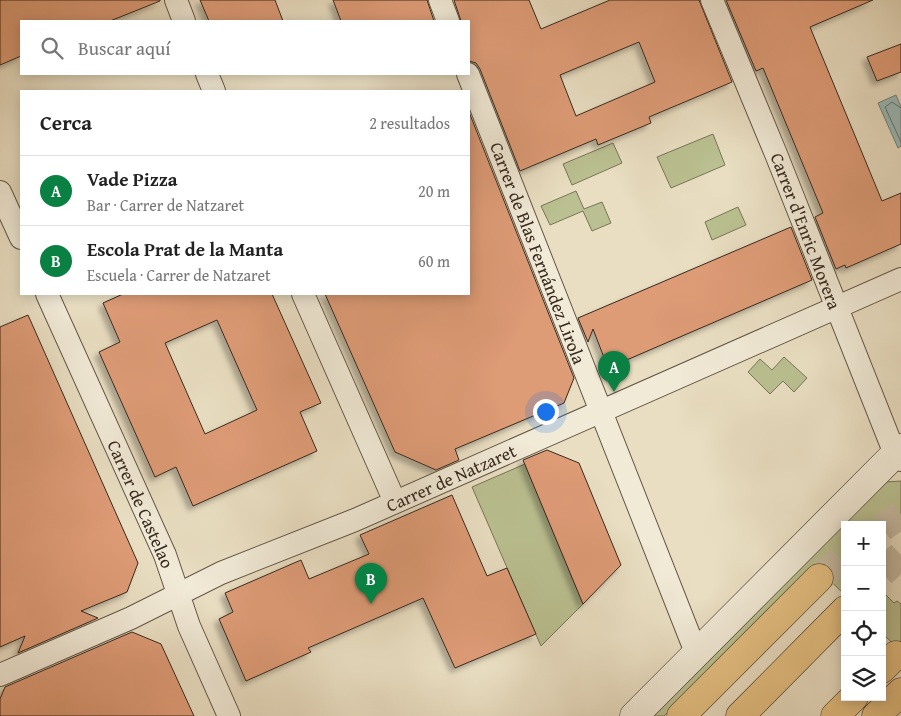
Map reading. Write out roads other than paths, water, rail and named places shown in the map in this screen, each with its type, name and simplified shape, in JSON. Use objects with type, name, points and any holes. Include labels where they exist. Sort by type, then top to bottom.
[{"type":"highway","points":[[681,716],[819,578]]},
{"type":"highway","points":[[740,716],[844,611]]},
{"type":"highway","points":[[876,716],[901,692]]},
{"type":"highway","points":[[835,716],[850,701]]},
{"type":"main road","points":[[634,716],[899,454]]},
{"type":"street","points":[[176,0],[184,20]]},
{"type":"street","points":[[440,0],[448,20]]},
{"type":"street","name":"Carrer d'Enric Morera","points":[[712,0],[776,154],[836,309],[899,454]]},
{"type":"street","points":[[207,75],[214,90]]},
{"type":"street","name":"Carrer de Blas Fernández Lirola","points":[[468,75],[696,655]]},
{"type":"street","points":[[0,192],[20,236]]},
{"type":"street","name":"Carrer de Natzaret","points":[[0,675],[179,595],[221,573],[394,502],[901,280]]},
{"type":"street","name":"Carrer de Castelao","points":[[46,295],[165,555],[188,626],[229,716]]},
{"type":"street","points":[[303,295],[394,502]]},
{"type":"water","points":[[896,95],[901,107],[901,146],[898,148],[878,103]]},
{"type":"tunnel","points":[[886,525],[901,514]]},
{"type":"tunnel","points":[[886,569],[901,555]]},
{"type":"tunnel","points":[[819,578],[841,560]]},
{"type":"place","name":"Vade Pizza","points":[[614,392]]},
{"type":"place","name":"Escola Prat de la Manta","points":[[371,604]]}]
